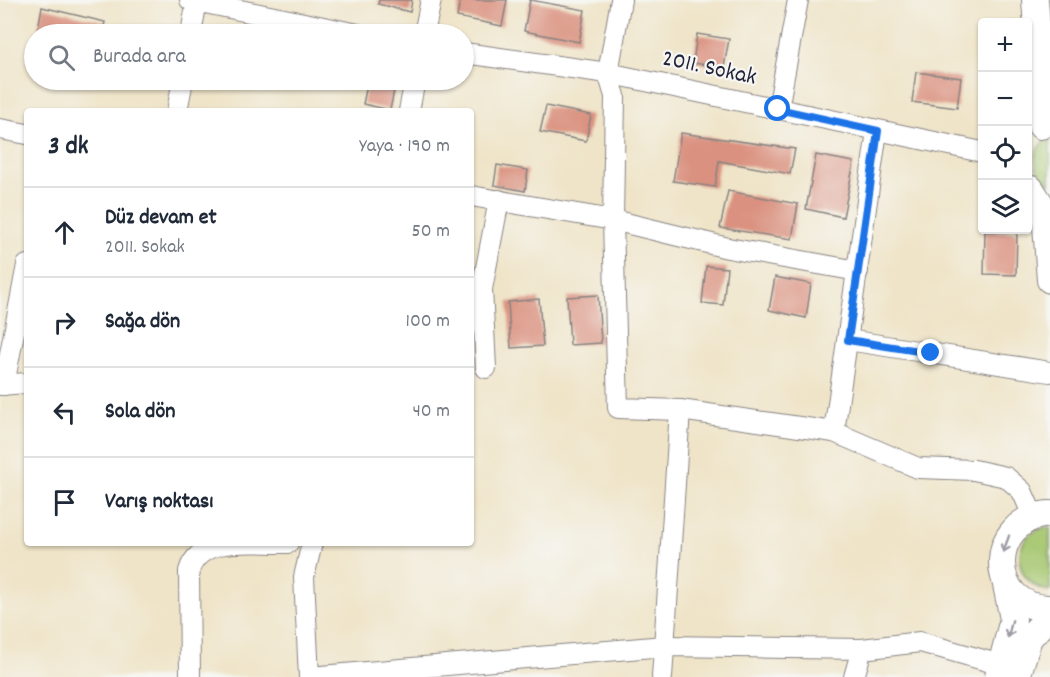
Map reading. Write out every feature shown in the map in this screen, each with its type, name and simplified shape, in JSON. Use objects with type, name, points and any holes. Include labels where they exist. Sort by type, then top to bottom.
[{"type":"main road","points":[[1035,0],[1036,131]]},
{"type":"main road","points":[[1036,190],[1045,211],[1050,280]]},
{"type":"main road","points":[[1006,673],[1013,619],[1001,564],[1003,549],[1014,529],[1044,511]]},
{"type":"main road","points":[[1005,580],[1013,593],[1026,603],[1050,608]]},
{"type":"main road","points":[[1006,673],[1029,638],[1050,615]]},
{"type":"street","points":[[192,24],[195,0],[310,24]]},
{"type":"street","points":[[426,24],[431,0]]},
{"type":"street","points":[[621,0],[608,73],[615,96],[613,220],[618,408],[680,410],[834,432],[918,468],[974,470],[1006,477],[1044,511]]},
{"type":"street","points":[[778,109],[798,0]]},
{"type":"street","name":"2011. Sokak","points":[[474,54],[608,73],[878,131],[978,149]]},
{"type":"street","points":[[178,108],[181,90]]},
{"type":"street","points":[[410,108],[413,90]]},
{"type":"street","points":[[0,129],[24,133]]},
{"type":"street","points":[[834,432],[878,131]]},
{"type":"street","points":[[474,196],[613,220],[728,248],[858,271]]},
{"type":"street","points":[[486,368],[482,289],[499,200]]},
{"type":"street","points":[[24,279],[2,385],[24,383]]},
{"type":"street","points":[[848,340],[1050,372]]},
{"type":"street","points":[[662,677],[680,410]]},
{"type":"street","points":[[190,677],[189,570],[194,557],[204,548],[210,546]]},
{"type":"street","points":[[311,546],[304,577],[310,677],[664,646],[862,649],[920,642],[1006,673]]},
{"type":"street","points":[[854,677],[862,649]]},
{"type":"green space","points":[[1050,137],[1050,184],[1039,173],[1035,161],[1039,148]]},
{"type":"green space","points":[[1050,527],[1050,591],[1037,587],[1027,579],[1020,558],[1021,547],[1027,538],[1037,530]]},
{"type":"building","points":[[379,0],[412,0],[410,12],[378,4]]},
{"type":"building","points":[[460,0],[507,0],[502,26],[457,17]]},
{"type":"building","points":[[530,0],[585,10],[579,42],[524,31]]},
{"type":"building","points":[[42,7],[105,22],[104,24],[39,24]]},
{"type":"building","points":[[697,34],[729,39],[724,67],[693,63]]},
{"type":"building","points":[[916,72],[961,78],[957,108],[912,102]]},
{"type":"building","points":[[366,90],[394,91],[390,108],[363,104]]},
{"type":"building","points":[[546,106],[591,115],[586,141],[540,132]]},
{"type":"building","points":[[681,133],[795,149],[790,174],[719,161],[715,187],[673,181]]},
{"type":"building","points":[[816,155],[854,162],[843,217],[806,209]]},
{"type":"building","points":[[497,165],[528,170],[525,191],[494,185]]},
{"type":"building","points":[[728,191],[798,204],[792,239],[720,228]]},
{"type":"building","points":[[985,234],[1017,234],[1016,275],[984,274]]},
{"type":"building","points":[[706,266],[727,268],[723,305],[702,303]]},
{"type":"building","points":[[775,277],[811,284],[806,318],[769,310]]},
{"type":"building","points":[[598,295],[601,343],[570,345],[567,297]]},
{"type":"building","points":[[539,299],[543,346],[511,348],[508,302]]},
{"type":"route","points":[[778,109],[878,131],[848,340],[931,353]]}]
